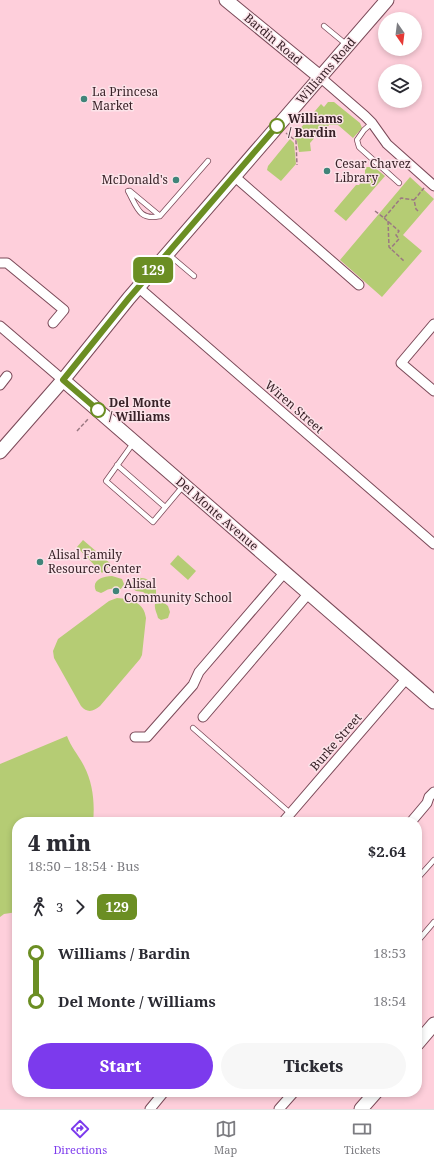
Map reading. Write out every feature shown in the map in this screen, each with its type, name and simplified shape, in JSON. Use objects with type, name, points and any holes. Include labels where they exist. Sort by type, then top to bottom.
[{"type":"street","name":"Bardin Road","points":[[226,0],[320,77]]},
{"type":"street","name":"Williams Road","points":[[0,452],[63,380],[167,253],[387,0]]},
{"type":"street","points":[[320,77],[372,123],[387,144],[432,184]]},
{"type":"street","points":[[234,176],[359,285]]},
{"type":"street","points":[[0,264],[7,263],[64,310],[53,323]]},
{"type":"street","name":"Wiren Street","points":[[138,288],[434,544]]},
{"type":"street","points":[[434,324],[401,363],[434,391]]},
{"type":"street","name":"Del Monte Avenue","points":[[0,326],[135,440],[184,485],[434,702]]},
{"type":"street","points":[[0,385],[7,376]]},
{"type":"street","points":[[135,737],[147,737],[193,685],[199,672],[285,572]]},
{"type":"street","points":[[203,717],[309,593]]},
{"type":"street","name":"Burke Street","points":[[287,817],[407,678]]},
{"type":"street","points":[[414,817],[434,792]]},
{"type":"street","points":[[422,1038],[434,1024]]},
{"type":"street","points":[[150,1109],[160,1097]]},
{"type":"street","points":[[280,1109],[290,1097]]},
{"type":"street","points":[[361,1109],[372,1097]]},
{"type":"lane","points":[[324,26],[348,46]]},
{"type":"lane","points":[[372,123],[364,130],[357,140],[359,147],[399,183]]},
{"type":"lane","points":[[160,216],[129,191],[139,211],[144,216],[152,218],[160,216],[208,161]]},
{"type":"lane","points":[[167,253],[194,276]]},
{"type":"lane","points":[[135,440],[106,481],[153,522],[184,485]]},
{"type":"lane","points":[[117,465],[166,507]]},
{"type":"lane","points":[[194,728],[290,813]]},
{"type":"lane","points":[[422,873],[434,860]]},
{"type":"lane","points":[[422,936],[434,922]]},
{"type":"path","points":[[278,125],[296,141],[298,164]]},
{"type":"path","points":[[414,200],[432,184]]},
{"type":"path","points":[[384,218],[401,198],[414,200]]},
{"type":"path","points":[[414,200],[418,211]]},
{"type":"path","points":[[375,211],[399,231],[396,235],[399,239],[390,249]]},
{"type":"path","points":[[388,221],[389,247],[405,262]]},
{"type":"path","points":[[77,431],[89,417]]},
{"type":"green space","points":[[328,102],[334,102],[360,123],[362,128],[353,138],[338,125],[329,125],[326,129],[327,135],[317,135],[310,143],[311,151],[299,152],[297,141],[293,137],[321,104],[324,107]]},
{"type":"green space","points":[[290,139],[294,143],[296,164],[281,181],[267,170],[268,166]]},
{"type":"green space","points":[[365,167],[374,167],[385,176],[346,221],[334,211],[356,185],[359,185],[365,177]]},
{"type":"green space","points":[[410,177],[434,199],[403,235],[422,251],[382,297],[340,260]]},
{"type":"green space","points":[[83,540],[111,564],[102,573],[77,547]]},
{"type":"green space","points":[[178,555],[196,571],[188,580],[170,564]]},
{"type":"green space","points":[[112,576],[122,579],[124,584],[120,589],[109,589],[101,593],[96,591],[95,584],[98,580]]},
{"type":"green space","points":[[136,578],[145,579],[152,582],[156,587],[156,594],[150,597],[143,592],[133,589],[132,582]]},
{"type":"green space","points":[[117,598],[136,602],[143,608],[146,618],[142,655],[100,706],[95,710],[88,711],[81,706],[54,658],[53,651],[58,639],[109,601]]},
{"type":"green space","points":[[163,602],[168,606],[170,612],[168,618],[161,620],[158,618],[155,604]]},
{"type":"green space","points":[[67,736],[87,773],[91,786],[94,808],[93,817],[12,817],[12,913],[4,914],[0,917],[0,764]]},
{"type":"bus line","name":"129","points":[[98,410],[63,380],[129,298],[277,126]]},
{"type":"place","name":"La Princesa Market","points":[[84,99]]},
{"type":"place","name":"Williams / Bardin","points":[[277,126]]},
{"type":"place","name":"Cesar Chavez Library","points":[[327,171]]},
{"type":"place","name":"McDonald's","points":[[176,180]]},
{"type":"place","name":"Del Monte / Williams","points":[[98,410]]},
{"type":"place","name":"Alisal Family Resource Center","points":[[40,562]]},
{"type":"place","name":"Alisal Community School","points":[[116,591]]}]
